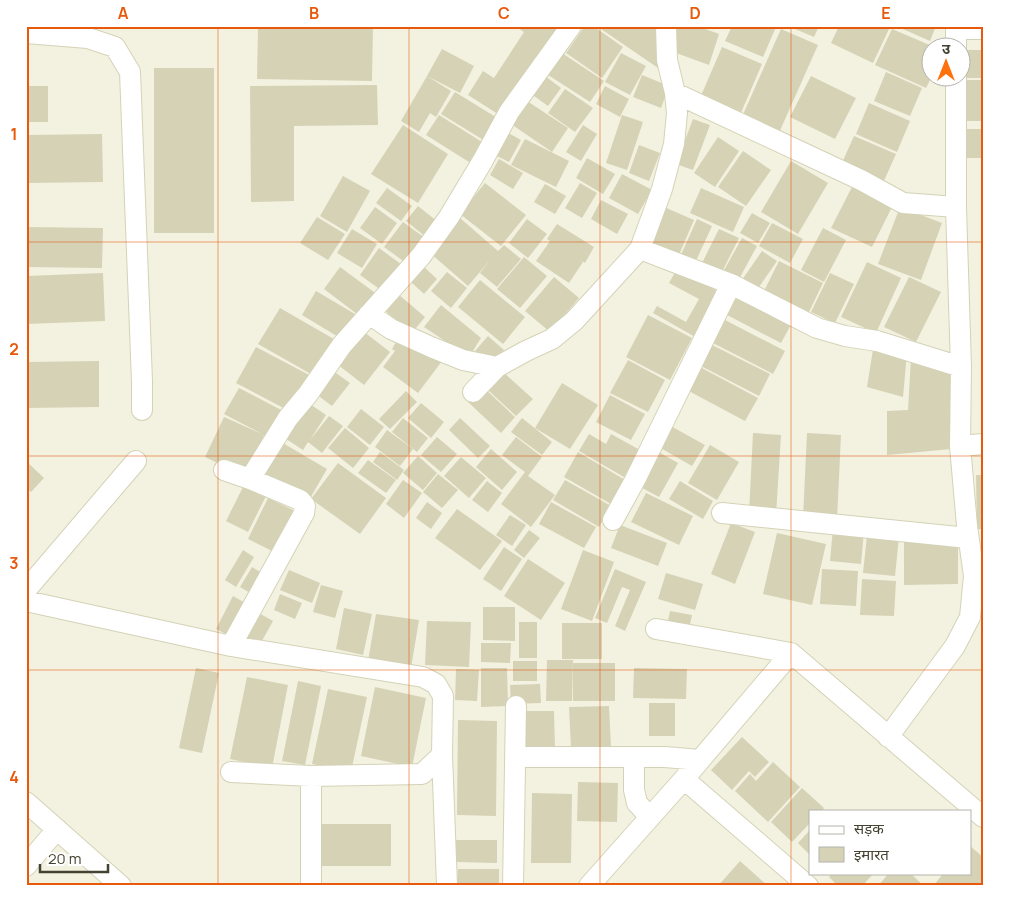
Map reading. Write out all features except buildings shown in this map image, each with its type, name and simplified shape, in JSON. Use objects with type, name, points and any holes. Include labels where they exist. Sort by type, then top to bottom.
[{"type":"street","points":[[250,479],[288,418],[308,394],[342,345],[421,256],[450,217],[509,112],[571,26]]},
{"type":"street","points":[[473,392],[497,367],[552,339],[574,321],[640,249],[662,190],[674,144],[677,113],[675,93],[667,60],[666,26]]},
{"type":"street","points":[[956,34],[983,29]]},
{"type":"street","points":[[26,33],[88,38],[115,47],[130,72],[142,410]]},
{"type":"street","points":[[888,737],[955,646],[970,617],[974,576],[968,538],[960,446],[961,366],[956,207],[956,88]]},
{"type":"street","points":[[675,93],[861,180],[903,203],[956,207]]},
{"type":"street","points":[[640,249],[732,284],[817,328],[845,336],[877,341],[961,366]]},
{"type":"street","points":[[613,520],[732,284]]},
{"type":"street","points":[[369,314],[391,329],[431,347],[464,360],[497,367]]},
{"type":"street","points":[[960,446],[983,444]]},
{"type":"street","points":[[26,590],[136,462]]},
{"type":"street","points":[[224,470],[300,500],[305,506],[304,514],[231,646]]},
{"type":"street","points":[[722,513],[968,538]]},
{"type":"street","points":[[26,601],[231,646],[423,677],[436,684],[443,696],[442,755],[446,886]]},
{"type":"street","points":[[656,629],[791,653],[983,817]]},
{"type":"street","points":[[589,886],[684,779],[791,653]]},
{"type":"street","points":[[513,886],[516,706]]},
{"type":"street","points":[[231,772],[311,776],[422,774],[442,755]]},
{"type":"street","points":[[515,757],[665,757],[700,760]]},
{"type":"street","points":[[634,757],[634,790],[637,803],[650,817]]},
{"type":"street","points":[[311,776],[311,886]]},
{"type":"street","points":[[684,779],[808,886]]},
{"type":"street","points":[[26,802],[120,886]]},
{"type":"street","points":[[26,866],[57,829]]}]
